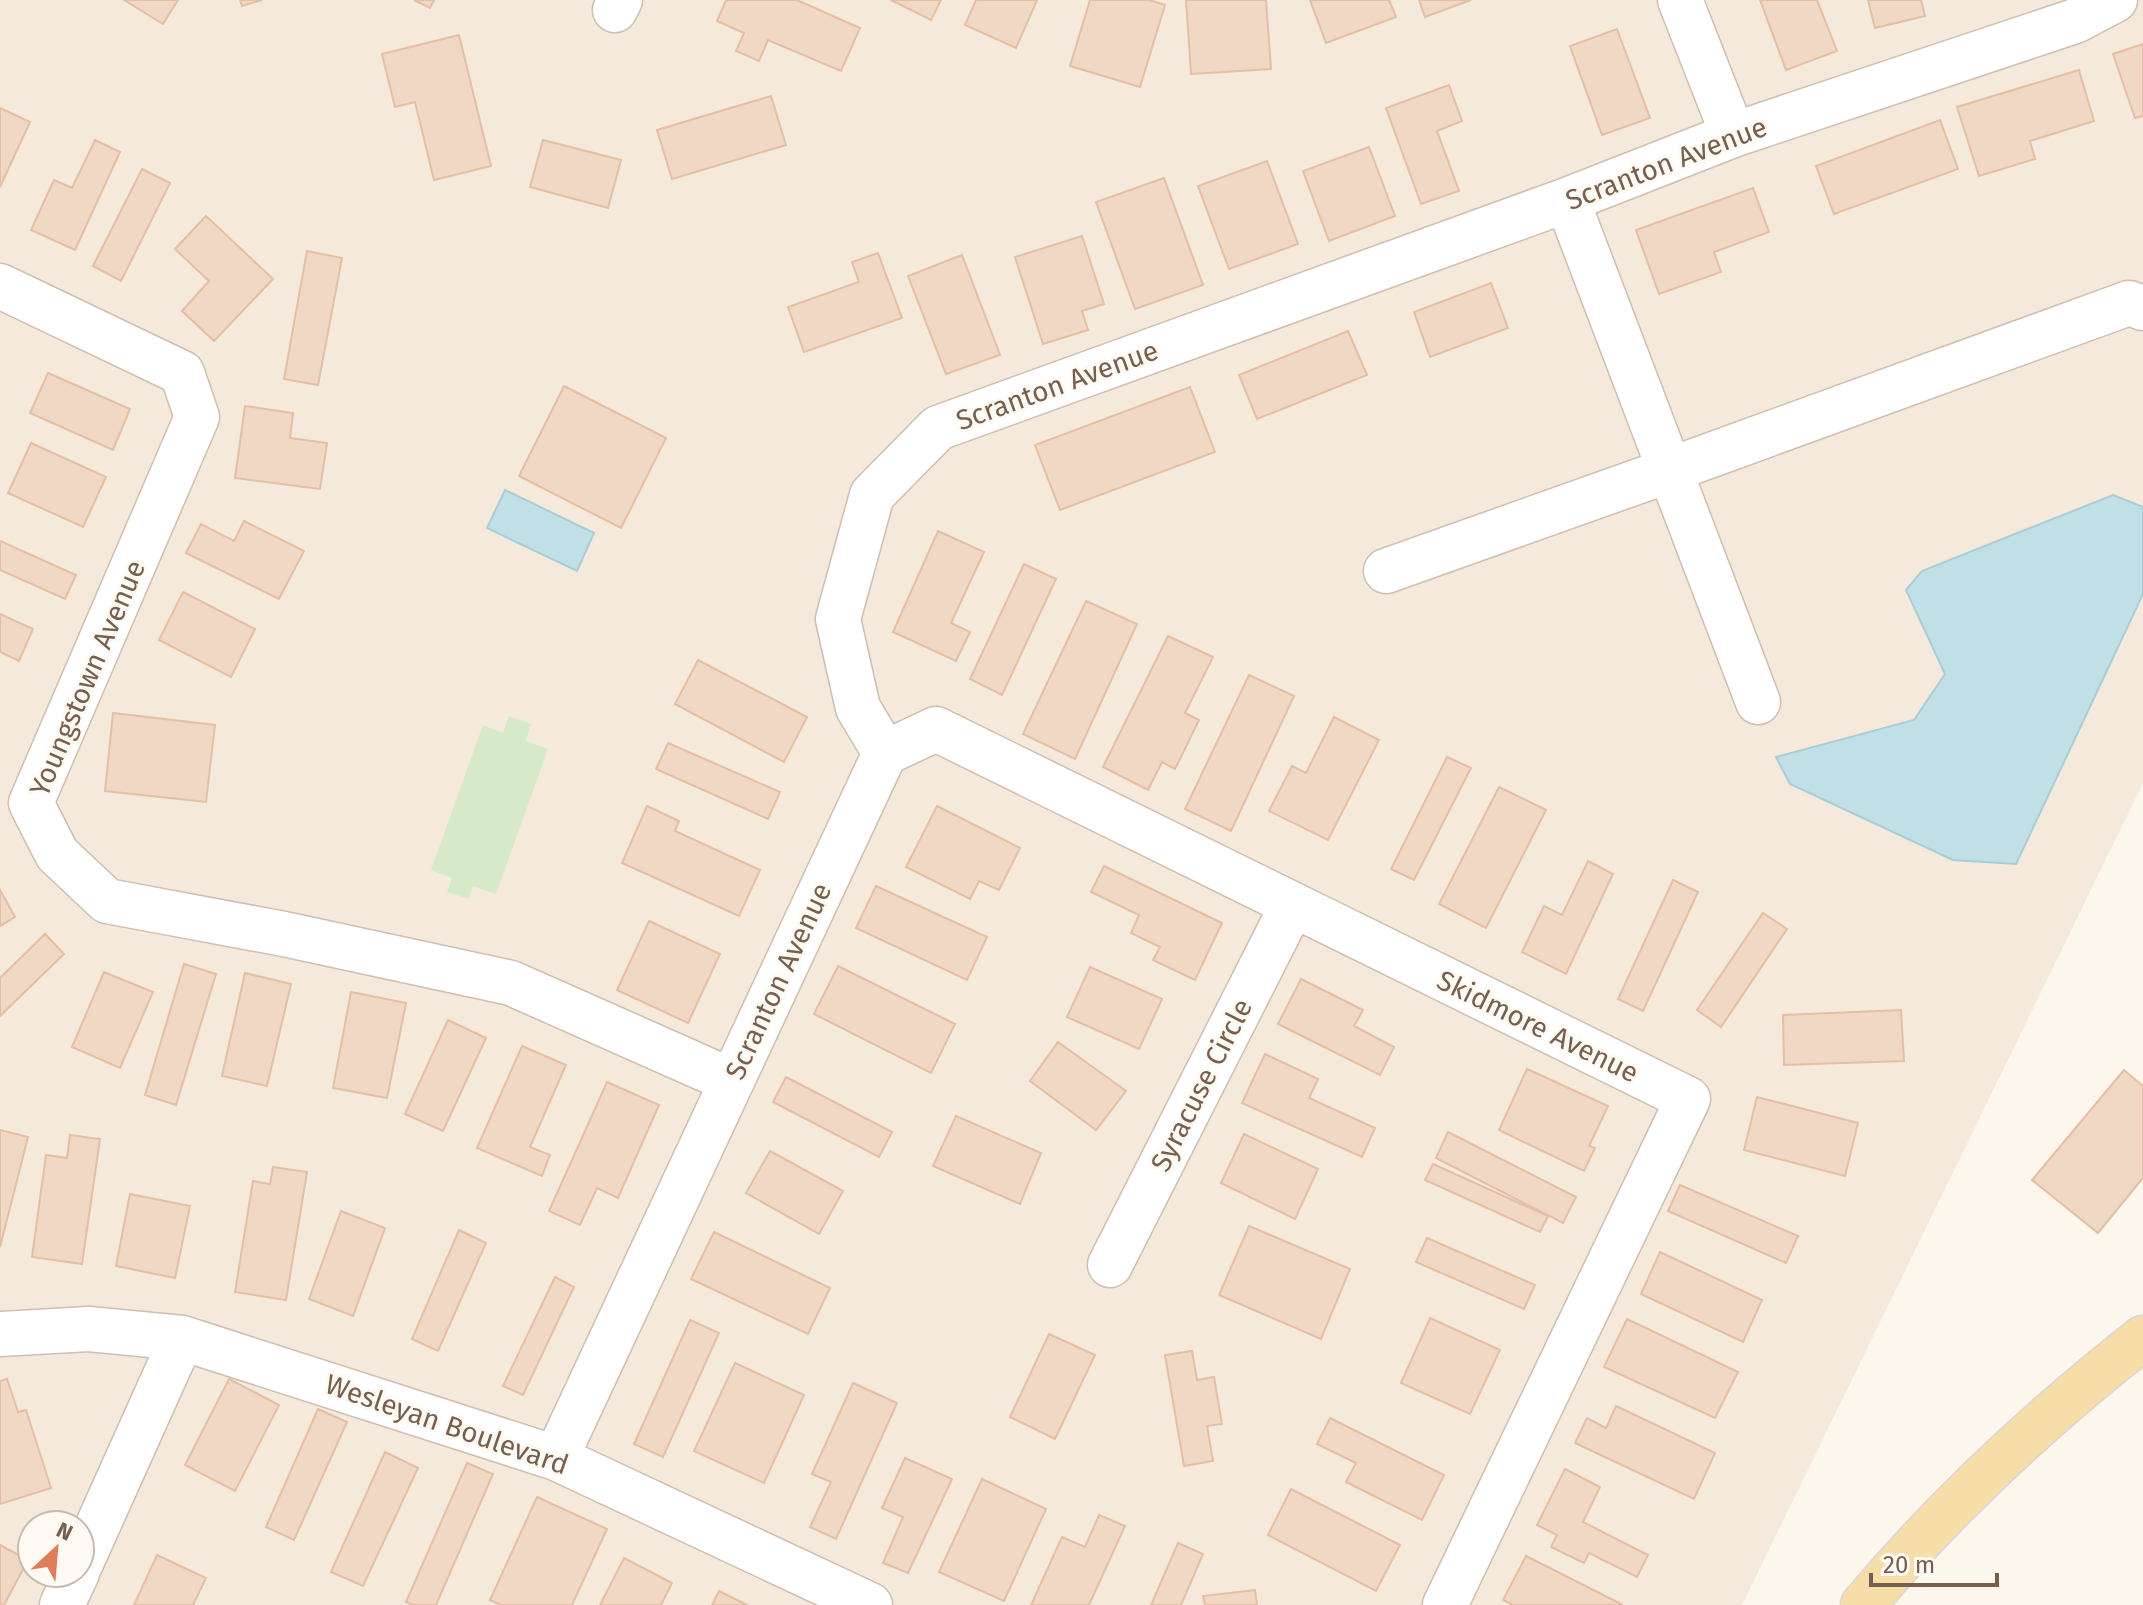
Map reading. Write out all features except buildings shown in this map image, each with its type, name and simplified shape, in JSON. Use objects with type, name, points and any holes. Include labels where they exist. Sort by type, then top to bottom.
[{"type":"main road","points":[[1863,1605],[1927,1532],[1986,1472],[2046,1417],[2143,1338]]},
{"type":"street","points":[[1680,0],[1733,135]]},
{"type":"street","name":"Scranton Avenue","points":[[556,1458],[885,753],[858,708],[838,619],[872,495],[938,428],[1567,200],[1733,135],[2075,21],[2115,0]]},
{"type":"street","points":[[1567,200],[1758,702]]},
{"type":"street","name":"Youngstown Avenue","points":[[0,286],[182,373],[197,417],[31,803],[57,854],[107,901],[284,934],[511,983],[732,1081]]},
{"type":"street","points":[[1386,571],[2129,303],[2143,308]]},
{"type":"street","name":"Skidmore Avenue","points":[[885,753],[936,729],[1688,1099],[1445,1605]]},
{"type":"street","name":"Syracuse Circle","points":[[1110,1265],[1292,906]]},
{"type":"street","name":"Wesleyan Boulevard","points":[[0,1334],[89,1329],[182,1338],[556,1458],[870,1605]]},
{"type":"street","points":[[96,1529],[182,1338]]},
{"type":"shaded area","points":[[0,0],[2143,0],[2143,783],[1742,1605],[0,1605]]},
{"type":"green space","points":[[509,716],[531,724],[526,741],[548,749],[496,894],[473,886],[469,899],[447,892],[452,878],[431,870],[483,725],[503,733]]},
{"type":"water","points":[[505,490],[594,533],[577,571],[487,528]]},
{"type":"water","points":[[2113,495],[2143,507],[2143,594],[2016,864],[1953,860],[1790,784],[1776,757],[1914,720],[1945,674],[1906,590],[1922,571]]}]
